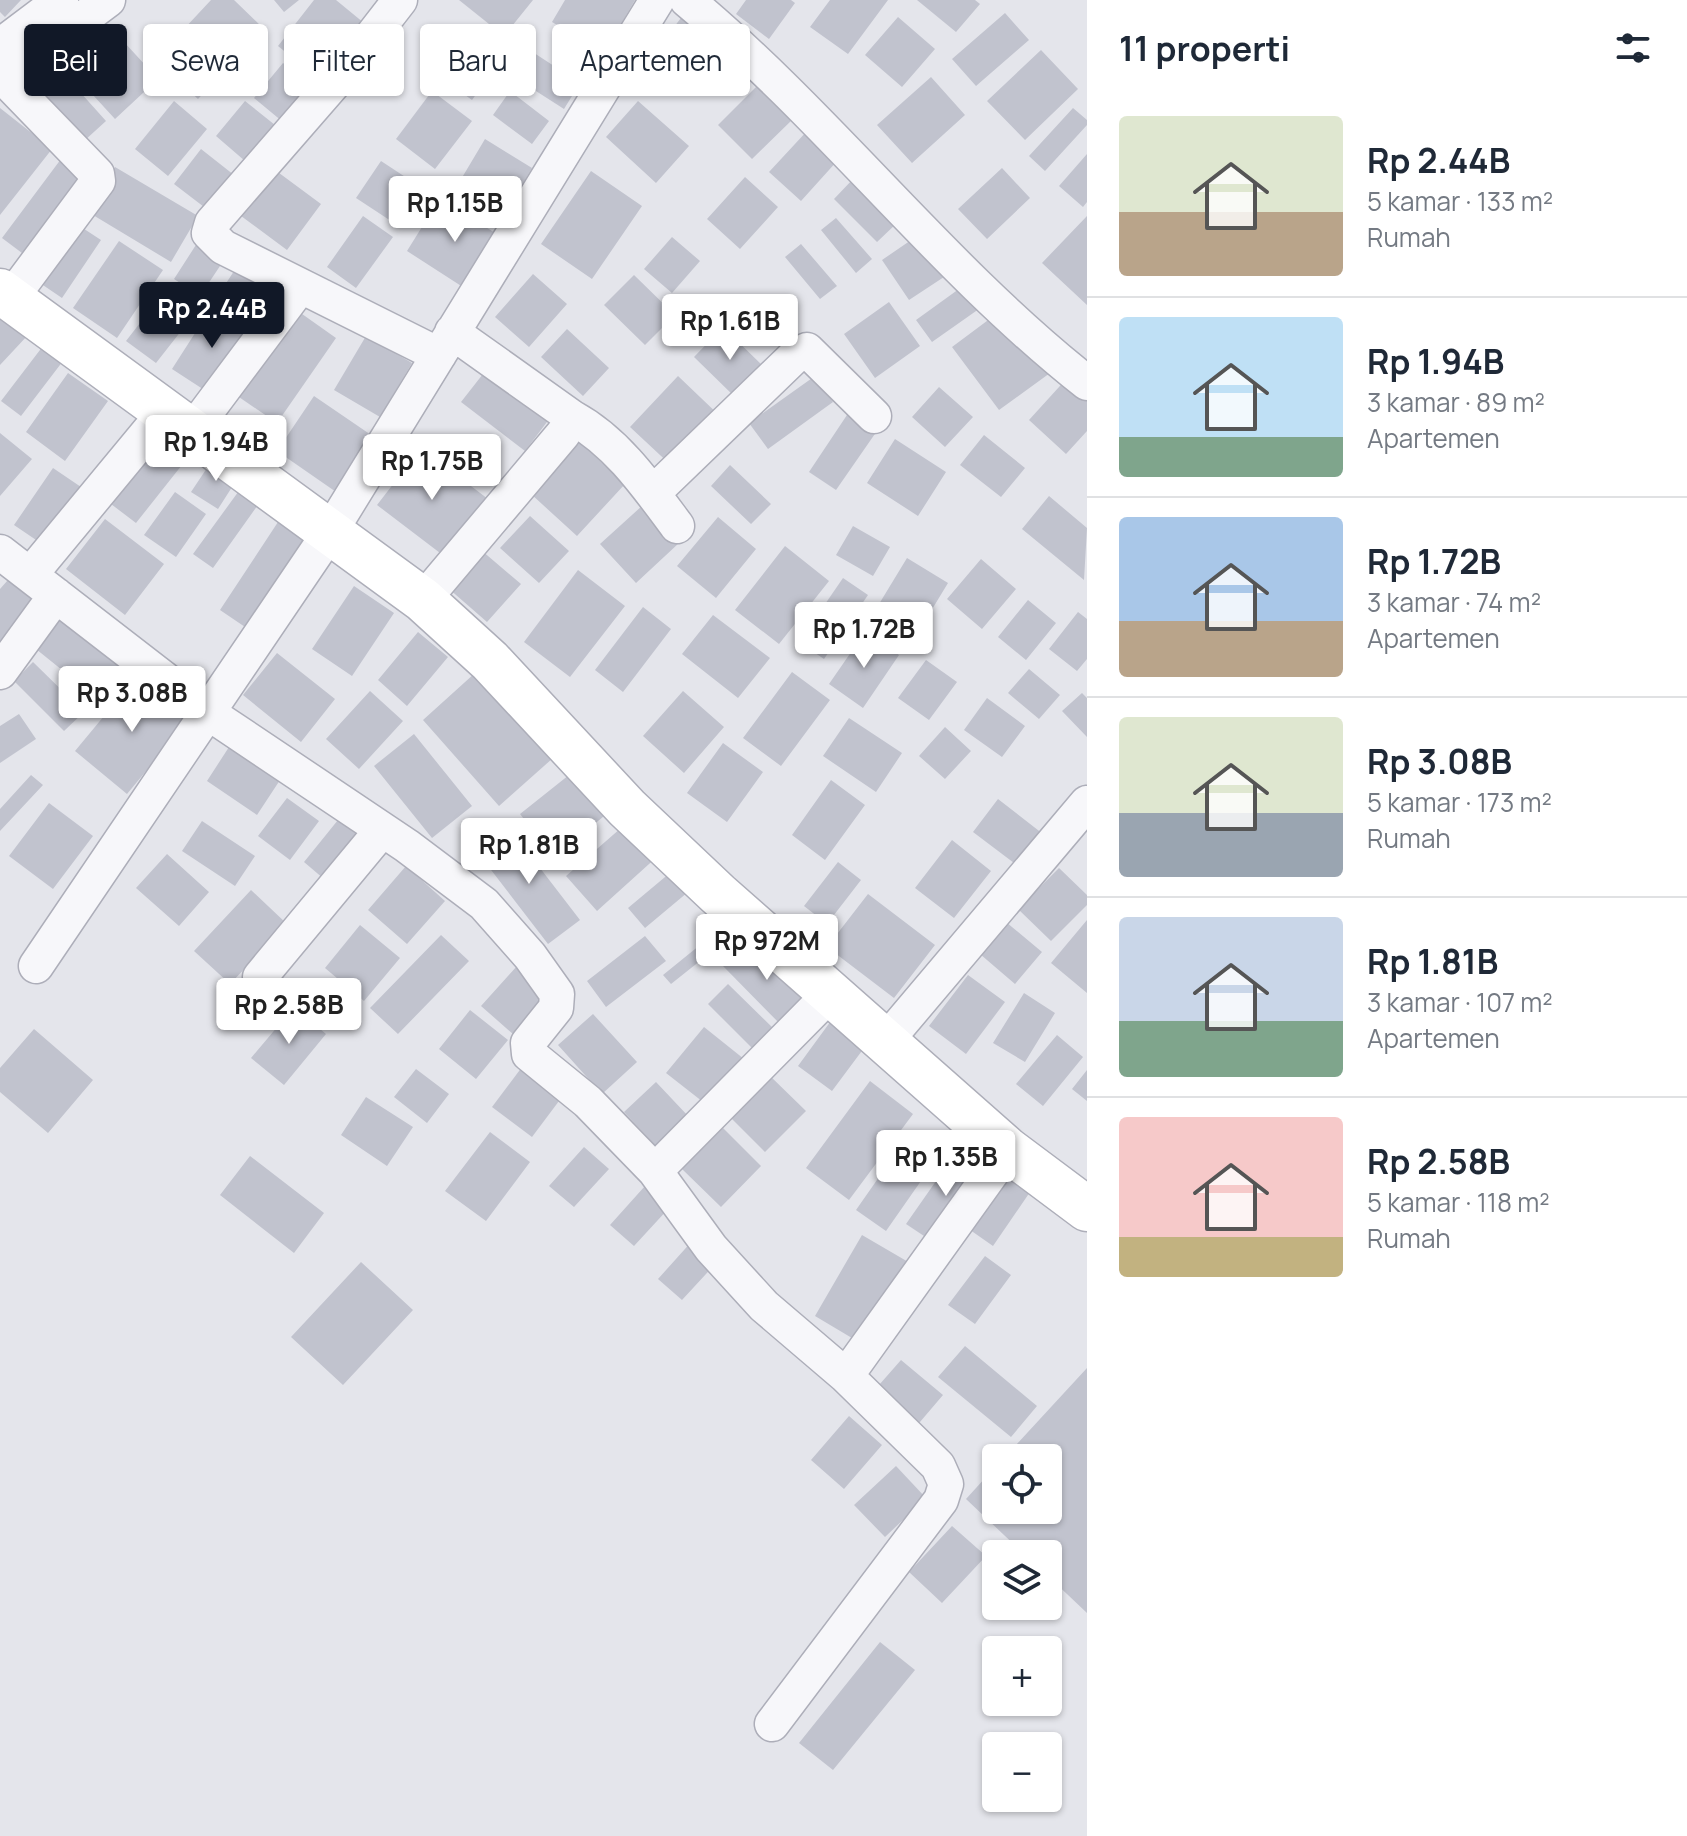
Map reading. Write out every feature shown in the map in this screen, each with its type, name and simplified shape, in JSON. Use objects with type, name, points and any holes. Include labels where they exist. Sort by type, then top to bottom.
[{"type":"street","points":[[1,68],[61,0]]},
{"type":"street","points":[[1,68],[108,0]]},
{"type":"street","points":[[36,966],[330,532],[657,0]]},
{"type":"street","points":[[687,0],[763,66],[958,265],[1087,383]]},
{"type":"street","points":[[382,8],[210,226],[211,237],[223,247],[299,288],[446,344],[592,429],[653,493],[677,526]]},
{"type":"street","points":[[1,68],[97,174],[98,181],[6,295],[423,600],[490,661],[627,808],[830,994],[1008,1150],[1087,1209]]},
{"type":"street","points":[[0,672],[43,585],[178,422],[299,288]]},
{"type":"street","points":[[653,493],[802,351],[811,351],[874,416]]},
{"type":"street","points":[[423,600],[563,434],[573,418]]},
{"type":"street","points":[[0,552],[207,712],[382,830],[484,904],[530,956],[558,1001],[528,1043],[529,1054],[588,1102],[655,1171],[711,1248],[764,1306],[846,1376],[945,1476],[945,1493],[772,1724]]},
{"type":"street","points":[[885,1042],[1087,803]]},
{"type":"street","points":[[260,977],[382,830]]},
{"type":"street","points":[[655,1171],[830,994]]},
{"type":"street","points":[[846,1376],[1008,1150]]},
{"type":"building","points":[[0,0],[21,0],[5,17],[0,12]]},
{"type":"building","points":[[211,0],[234,0],[259,24],[189,24]]},
{"type":"building","points":[[274,0],[299,0],[284,12]]},
{"type":"building","points":[[314,0],[336,0],[364,23],[363,24],[295,24]]},
{"type":"building","points":[[459,0],[533,0],[514,24],[489,24]]},
{"type":"building","points":[[565,0],[635,0],[621,24],[552,22]]},
{"type":"building","points":[[746,0],[791,0],[795,3],[769,39],[736,14]]},
{"type":"building","points":[[830,0],[888,0],[848,54],[810,27]]},
{"type":"building","points":[[917,0],[975,0],[980,4],[956,32]]},
{"type":"building","points":[[687,10],[705,24],[676,24]]},
{"type":"building","points":[[1005,13],[1029,40],[976,86],[952,59]]},
{"type":"building","points":[[898,17],[935,49],[902,87],[865,55]]},
{"type":"building","points":[[127,45],[143,63],[143,93],[115,119],[94,96],[127,96]]},
{"type":"building","points":[[1041,50],[1078,89],[1025,140],[987,101]]},
{"type":"building","points":[[536,54],[552,65],[552,96],[572,96],[564,109],[536,91]]},
{"type":"building","points":[[283,63],[284,96],[305,96],[283,122],[254,98],[268,96],[268,81]]},
{"type":"building","points":[[931,77],[965,115],[912,163],[877,125]]},
{"type":"building","points":[[759,84],[793,119],[752,159],[718,125]]},
{"type":"building","points":[[44,96],[84,96],[106,121],[84,141]]},
{"type":"building","points":[[428,96],[439,96],[472,121],[435,169],[396,139]]},
{"type":"building","points":[[506,96],[516,96],[549,121],[532,144],[493,115]]},
{"type":"building","points":[[174,101],[207,129],[168,176],[135,149]]},
{"type":"building","points":[[245,101],[275,125],[245,161],[216,136]]},
{"type":"building","points":[[638,101],[689,146],[656,183],[606,137]]},
{"type":"building","points":[[0,108],[52,149],[0,215]]},
{"type":"building","points":[[1073,108],[1087,120],[1087,125],[1045,171],[1029,156]]},
{"type":"building","points":[[807,131],[838,160],[801,201],[769,172]]},
{"type":"building","points":[[485,139],[532,168],[504,215],[457,186]]},
{"type":"building","points":[[201,149],[234,175],[208,210],[174,184]]},
{"type":"building","points":[[1087,154],[1087,202],[1083,207],[1059,186]]},
{"type":"building","points":[[61,159],[89,179],[30,259],[2,238]]},
{"type":"building","points":[[381,161],[416,184],[391,221],[356,198]]},
{"type":"building","points":[[115,167],[198,216],[171,262],[88,212]]},
{"type":"building","points":[[271,167],[321,204],[287,250],[237,213]]},
{"type":"building","points":[[1002,168],[1030,198],[987,239],[958,209]]},
{"type":"building","points":[[591,171],[642,206],[592,279],[541,244]]},
{"type":"building","points":[[745,177],[778,207],[740,249],[707,219]]},
{"type":"building","points":[[854,178],[898,222],[877,242],[834,199]]},
{"type":"building","points":[[440,198],[503,238],[469,291],[407,251]]},
{"type":"building","points":[[363,216],[393,237],[356,288],[327,267]]},
{"type":"building","points":[[1087,216],[1087,305],[1042,263]]},
{"type":"building","points":[[836,218],[872,259],[856,273],[821,230]]},
{"type":"building","points":[[75,223],[101,240],[62,298],[37,281]]},
{"type":"building","points":[[203,234],[230,251],[200,296],[174,279]]},
{"type":"building","points":[[920,234],[947,275],[909,300],[882,260]]},
{"type":"building","points":[[672,237],[700,261],[672,293],[644,269]]},
{"type":"building","points":[[119,241],[163,270],[117,338],[73,308]]},
{"type":"building","points":[[801,244],[837,286],[820,299],[785,257]]},
{"type":"building","points":[[238,265],[283,293],[264,322],[219,294]]},
{"type":"building","points":[[533,274],[567,304],[529,347],[495,317]]},
{"type":"building","points":[[634,275],[675,315],[645,345],[604,305]]},
{"type":"building","points":[[970,281],[986,304],[932,342],[916,320]]},
{"type":"building","points":[[167,288],[196,312],[156,363],[126,341]]},
{"type":"building","points":[[769,300],[804,342],[789,356],[753,313]]},
{"type":"building","points":[[889,302],[920,346],[875,378],[844,334]]},
{"type":"building","points":[[213,305],[253,331],[212,395],[172,369]]},
{"type":"building","points":[[295,309],[336,338],[277,423],[236,395]]},
{"type":"building","points":[[1003,309],[1050,373],[999,410],[952,347]]},
{"type":"building","points":[[0,310],[28,335],[0,365]]},
{"type":"building","points":[[723,327],[765,368],[736,398],[694,357]]},
{"type":"building","points":[[567,329],[609,368],[583,396],[541,357]]},
{"type":"building","points":[[366,336],[412,363],[380,417],[334,390]]},
{"type":"building","points":[[43,346],[63,361],[21,416],[1,401]]},
{"type":"building","points":[[490,365],[553,414],[525,451],[461,402]]},
{"type":"building","points":[[68,373],[108,401],[65,461],[26,432]]},
{"type":"building","points":[[678,376],[723,419],[675,469],[630,427]]},
{"type":"building","points":[[815,376],[833,402],[768,449],[749,423]]},
{"type":"building","points":[[1069,376],[1087,392],[1087,431],[1066,454],[1029,420]]},
{"type":"building","points":[[939,387],[973,417],[945,447],[912,417]]},
{"type":"building","points":[[314,396],[377,439],[339,494],[277,451]]},
{"type":"building","points":[[851,409],[879,428],[836,490],[809,472]]},
{"type":"building","points":[[172,427],[197,446],[136,523],[111,504]]},
{"type":"building","points":[[0,433],[32,459],[0,496]]},
{"type":"building","points":[[984,435],[1025,468],[1001,497],[960,465]]},
{"type":"building","points":[[895,439],[946,472],[918,516],[867,483]]},
{"type":"building","points":[[580,442],[625,484],[577,536],[531,494]]},
{"type":"building","points":[[421,448],[488,499],[444,556],[377,505]]},
{"type":"building","points":[[215,456],[241,473],[218,509],[191,492]]},
{"type":"building","points":[[730,465],[771,504],[751,524],[711,486]]},
{"type":"building","points":[[53,468],[81,487],[42,544],[14,525]]},
{"type":"building","points":[[241,488],[260,502],[213,568],[193,554]]},
{"type":"building","points":[[175,492],[206,514],[176,557],[144,535]]},
{"type":"building","points":[[1049,496],[1087,528],[1084,580],[1022,529]]},
{"type":"building","points":[[643,505],[679,543],[636,583],[600,544]]},
{"type":"building","points":[[530,516],[569,551],[539,583],[500,548]]},
{"type":"building","points":[[718,517],[756,549],[716,598],[677,566]]},
{"type":"building","points":[[105,519],[164,564],[125,615],[66,569]]},
{"type":"building","points":[[278,522],[307,541],[248,629],[220,610]]},
{"type":"building","points":[[853,526],[890,547],[873,576],[836,555]]},
{"type":"building","points":[[785,546],[829,581],[779,644],[735,610]]},
{"type":"building","points":[[481,550],[521,584],[487,622],[448,588]]},
{"type":"building","points":[[907,558],[948,583],[917,634],[876,609]]},
{"type":"building","points":[[981,559],[1016,589],[982,629],[947,599]]},
{"type":"building","points":[[578,570],[625,606],[570,677],[524,642]]},
{"type":"building","points":[[15,572],[52,603],[0,664],[0,589]]},
{"type":"building","points":[[843,578],[868,595],[824,659],[799,642]]},
{"type":"building","points":[[354,586],[394,613],[352,676],[312,649]]},
{"type":"building","points":[[1028,600],[1056,623],[1026,660],[998,637]]},
{"type":"building","points":[[71,607],[127,653],[93,695],[36,649]]},
{"type":"building","points":[[643,607],[671,629],[623,692],[595,670]]},
{"type":"building","points":[[1078,612],[1087,619],[1087,659],[1077,671],[1049,649]]},
{"type":"building","points":[[713,615],[770,658],[738,698],[682,654]]},
{"type":"building","points":[[418,632],[448,657],[407,706],[378,680]]},
{"type":"building","points":[[865,632],[899,655],[863,708],[829,684]]},
{"type":"building","points":[[277,653],[335,699],[301,742],[243,695]]},
{"type":"building","points":[[926,660],[957,682],[929,720],[898,698]]},
{"type":"building","points":[[33,662],[84,712],[64,731],[14,681]]},
{"type":"building","points":[[485,664],[562,750],[499,806],[423,720]]},
{"type":"building","points":[[1029,669],[1060,695],[1039,719],[1008,693]]},
{"type":"building","points":[[792,672],[830,700],[781,766],[743,738]]},
{"type":"building","points":[[138,675],[190,718],[127,794],[75,751]]},
{"type":"building","points":[[370,691],[403,721],[359,769],[326,739]]},
{"type":"building","points":[[683,691],[724,727],[684,773],[643,736]]},
{"type":"building","points":[[1082,693],[1087,698],[1087,737],[1062,711]]},
{"type":"building","points":[[987,698],[1025,726],[1002,757],[964,730]]},
{"type":"building","points":[[19,714],[36,739],[0,763],[0,726]]},
{"type":"building","points":[[849,718],[902,753],[876,792],[823,756]]},
{"type":"building","points":[[945,727],[971,751],[945,779],[919,756]]},
{"type":"building","points":[[414,734],[472,806],[432,838],[374,766]]},
{"type":"building","points":[[723,743],[763,772],[727,822],[687,793]]},
{"type":"building","points":[[229,747],[280,780],[257,815],[207,781]]},
{"type":"building","points":[[574,771],[609,812],[554,857],[520,814]]},
{"type":"building","points":[[31,775],[43,785],[0,831],[0,809]]},
{"type":"building","points":[[831,780],[865,805],[825,860],[792,835]]},
{"type":"building","points":[[287,798],[319,821],[290,860],[258,836]]},
{"type":"building","points":[[998,799],[1043,834],[1018,866],[973,832]]},
{"type":"building","points":[[49,803],[93,836],[53,889],[9,856]]},
{"type":"building","points":[[338,820],[359,836],[324,879],[304,862]]},
{"type":"building","points":[[202,821],[255,856],[235,886],[182,851]]},
{"type":"building","points":[[629,821],[659,855],[597,911],[566,876]]},
{"type":"building","points":[[510,829],[580,920],[548,944],[478,853]]},
{"type":"building","points":[[952,840],[991,871],[954,918],[915,888]]},
{"type":"building","points":[[167,854],[209,892],[179,926],[136,888]]},
{"type":"building","points":[[838,862],[861,880],[827,924],[804,906]]},
{"type":"building","points":[[406,866],[445,901],[407,944],[368,910]]},
{"type":"building","points":[[677,867],[694,887],[645,928],[628,908]]},
{"type":"building","points":[[1059,868],[1087,895],[1087,905],[1051,941],[1018,909]]},
{"type":"building","points":[[251,890],[287,924],[230,984],[194,951]]},
{"type":"building","points":[[868,894],[935,945],[894,998],[827,947]]},
{"type":"building","points":[[1087,920],[1087,993],[1051,963]]},
{"type":"building","points":[[1006,922],[1042,952],[1015,984],[980,954]]},
{"type":"building","points":[[360,925],[400,958],[364,1001],[325,968]]},
{"type":"building","points":[[716,932],[725,941],[671,984],[663,975]]},
{"type":"building","points":[[441,935],[469,961],[398,1034],[370,1008]]},
{"type":"building","points":[[645,936],[666,961],[606,1007],[587,981]]},
{"type":"building","points":[[751,938],[811,999],[783,1027],[723,966]]},
{"type":"building","points":[[526,956],[558,984],[513,1034],[481,1006]]},
{"type":"building","points":[[968,975],[1005,1002],[966,1054],[929,1026]]},
{"type":"building","points":[[728,984],[777,1032],[757,1053],[708,1004]]},
{"type":"building","points":[[1024,993],[1055,1013],[1025,1062],[993,1043]]},
{"type":"building","points":[[294,1007],[326,1034],[284,1085],[251,1058]]},
{"type":"building","points":[[470,1010],[508,1040],[476,1079],[439,1049]]},
{"type":"building","points":[[593,1014],[637,1062],[602,1094],[558,1045]]},
{"type":"building","points":[[836,1014],[870,1040],[832,1091],[798,1066]]},
{"type":"building","points":[[704,1027],[749,1063],[712,1109],[666,1073]]},
{"type":"building","points":[[34,1029],[93,1080],[48,1133],[0,1092],[0,1068]]},
{"type":"building","points":[[1057,1035],[1083,1057],[1043,1106],[1016,1084]]},
{"type":"building","points":[[525,1063],[565,1093],[532,1137],[492,1107]]},
{"type":"building","points":[[416,1069],[449,1094],[427,1123],[394,1097]]},
{"type":"building","points":[[1087,1070],[1087,1101],[1072,1089]]},
{"type":"building","points":[[767,1073],[806,1111],[765,1152],[727,1114]]},
{"type":"building","points":[[870,1081],[913,1114],[849,1200],[806,1168]]},
{"type":"building","points":[[656,1082],[689,1117],[657,1147],[624,1112]]},
{"type":"building","points":[[366,1097],[413,1127],[387,1166],[341,1135]]},
{"type":"building","points":[[723,1128],[761,1166],[721,1207],[682,1169]]},
{"type":"building","points":[[490,1132],[530,1162],[486,1221],[445,1191]]},
{"type":"building","points":[[907,1137],[937,1158],[886,1231],[856,1210]]},
{"type":"building","points":[[584,1147],[609,1169],[574,1207],[549,1186]]},
{"type":"building","points":[[957,1151],[987,1171],[936,1244],[906,1224]]},
{"type":"building","points":[[1013,1152],[1043,1173],[993,1246],[963,1225]]},
{"type":"building","points":[[250,1156],[324,1213],[294,1253],[220,1195]]},
{"type":"building","points":[[645,1186],[669,1208],[634,1246],[610,1225]]},
{"type":"building","points":[[862,1235],[910,1263],[862,1344],[815,1316]]},
{"type":"building","points":[[693,1240],[718,1261],[682,1300],[658,1279]]},
{"type":"building","points":[[985,1256],[1011,1275],[975,1324],[948,1305]]},
{"type":"building","points":[[361,1262],[413,1310],[343,1385],[291,1337]]},
{"type":"building","points":[[965,1346],[1037,1406],[1011,1437],[938,1377]]},
{"type":"building","points":[[901,1360],[943,1395],[914,1429],[872,1393]]},
{"type":"building","points":[[1087,1368],[1087,1613],[1062,1589],[1062,1540],[1009,1540],[992,1524],[1062,1524],[1062,1444],[1017,1444]]},
{"type":"building","points":[[849,1416],[882,1445],[844,1489],[811,1460]]},
{"type":"building","points":[[896,1466],[926,1498],[885,1537],[854,1505]]},
{"type":"building","points":[[982,1481],[982,1514],[966,1499]]},
{"type":"building","points":[[952,1526],[982,1552],[982,1560],[942,1603],[909,1572]]},
{"type":"building","points":[[880,1642],[915,1670],[833,1770],[799,1743]]}]
